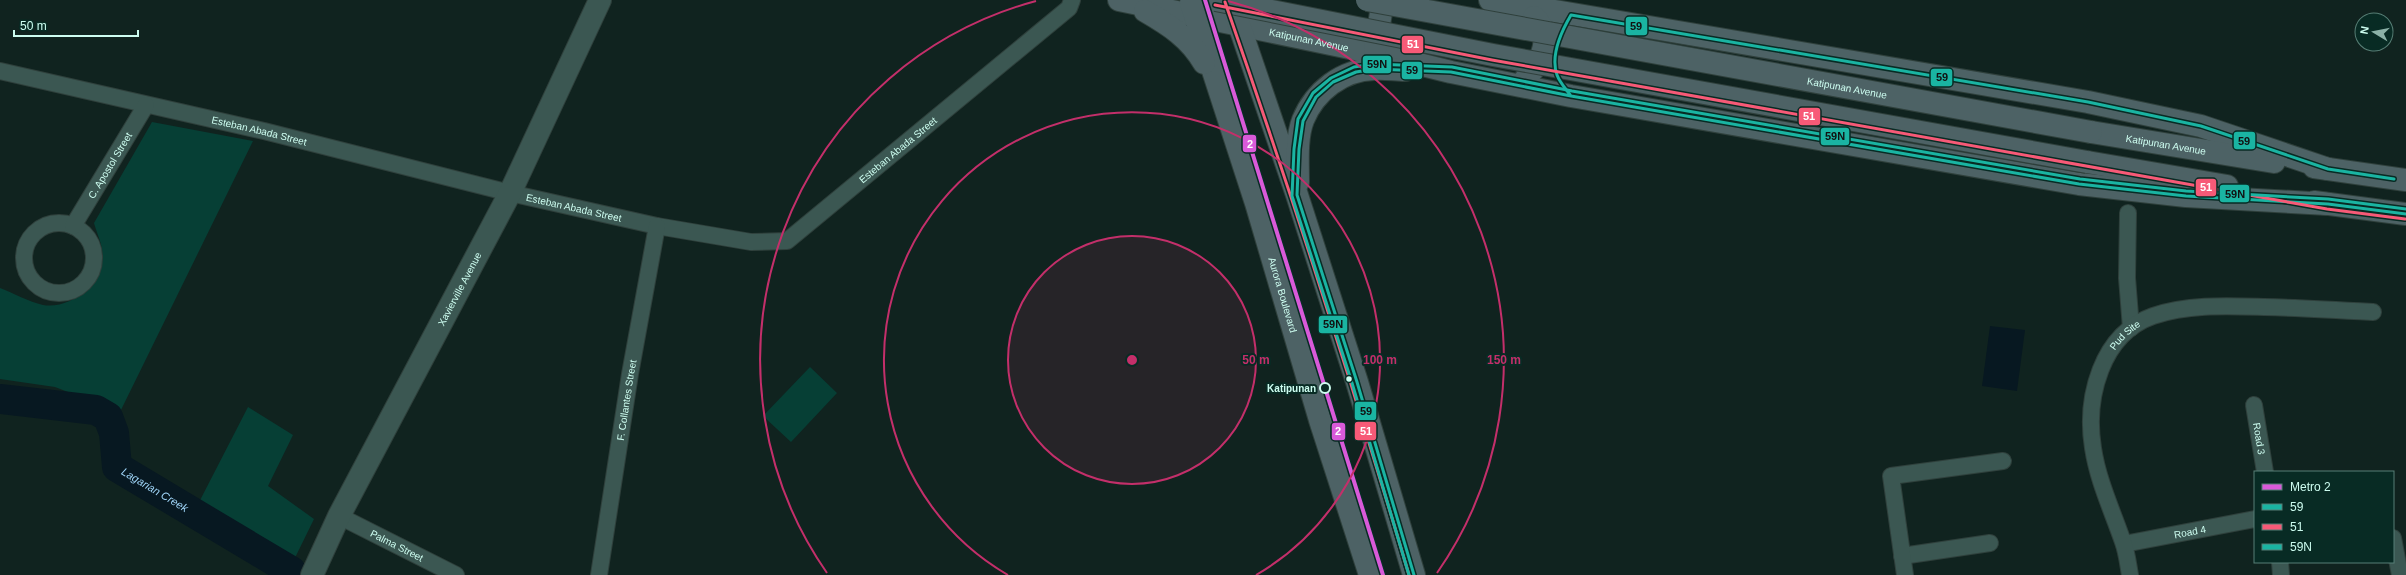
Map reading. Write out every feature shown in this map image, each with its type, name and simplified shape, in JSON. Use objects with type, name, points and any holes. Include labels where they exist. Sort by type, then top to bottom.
[{"type":"main road","name":"Xavierville Avenue","points":[[312,575],[339,516],[510,193],[600,0]]},
{"type":"main road","name":"Katipunan Avenue","points":[[1216,0],[1493,56],[2328,204],[2406,214]]},
{"type":"main road","points":[[1230,0],[1298,195],[1357,382],[1414,575]]},
{"type":"main road","name":"Katipunan Avenue","points":[[1368,0],[2091,132],[2328,170],[2406,180]]},
{"type":"main road","points":[[1374,53],[1383,0]]},
{"type":"main road","name":"Katipunan Avenue","points":[[1490,0],[2088,102],[2201,126],[2328,170]]},
{"type":"main road","name":"Katipunan Avenue","points":[[1123,1],[1193,8],[1238,25],[1374,53],[1451,72],[1518,86],[2079,184],[2186,196],[2328,204]]},
{"type":"main road","points":[[1123,1],[1167,24],[1191,43],[1219,88]]},
{"type":"main road","points":[[1518,86],[1540,60],[1545,45],[1543,30],[1536,19],[1522,6]]},
{"type":"main road","name":"Aurora Boulevard","points":[[1193,8],[1370,575]]},
{"type":"main road","points":[[1571,15],[1559,37],[1556,62],[1557,75],[1571,96]]},
{"type":"main road","points":[[1298,195],[1299,149],[1303,121],[1316,97],[1333,82],[1356,72],[1374,69],[1451,72]]},
{"type":"street","name":"Esteban Abada Street","points":[[0,71],[264,131],[510,193],[657,226],[751,242],[787,241],[1069,8],[1072,0]]},
{"type":"street","name":"C. Apostol Street","points":[[74,226],[146,105]]},
{"type":"street","points":[[2128,213],[2127,278],[2131,328]]},
{"type":"street","points":[[52,223],[63,223],[74,226],[83,232],[90,242],[94,254],[91,271],[80,285],[70,291],[58,293],[47,290],[36,284],[29,276],[24,255],[27,244],[33,234],[52,223]]},
{"type":"street","name":"F. Collantes Street","points":[[599,575],[630,374],[657,226]]},
{"type":"street","name":"Pud Site","points":[[2130,575],[2124,544],[2098,475],[2092,447],[2090,407],[2097,378],[2108,353],[2131,328],[2153,316],[2218,306],[2373,312]]},
{"type":"street","name":"Road 3","points":[[2254,405],[2265,471]]},
{"type":"street","points":[[1905,575],[1891,476],[2003,461]]},
{"type":"street","name":"Palma Street","points":[[339,516],[456,575]]},
{"type":"street","name":"Road 4","points":[[2124,544],[2254,519]]},
{"type":"street","points":[[1902,556],[1990,543]]},
{"type":"street","points":[[2394,543],[2400,575]]},
{"type":"street","points":[[2280,563],[2281,575]]},
{"type":"green space","points":[[152,122],[253,141],[120,412],[55,387],[0,379],[0,288],[27,300],[43,305],[65,303],[76,298],[85,291],[99,272],[102,261],[102,250],[94,223]]},
{"type":"green space","points":[[810,367],[837,393],[791,442],[763,416]]},
{"type":"green space","points":[[248,407],[293,435],[268,486],[314,519],[291,566],[195,510]]},
{"type":"water","points":[[1990,326],[2025,330],[2017,391],[1982,386]]},
{"type":"waterway","name":"Lagarian Creek","points":[[0,399],[96,410],[108,417],[114,433],[117,467],[291,571]]},
{"type":"metro line","name":"2","points":[[1205,0],[1383,575]]},
{"type":"transit line","name":"51","points":[[1225,2],[1274,145],[1320,287],[1409,575]]},
{"type":"transit line","name":"51","points":[[1215,5],[1492,60],[2327,209],[2405,219]]},
{"type":"transit line","name":"59","points":[[1571,96],[1558,78],[1555,67],[1556,52],[1560,36],[1571,15],[2088,102],[2201,126],[2328,169],[2394,179]]},
{"type":"transit line","name":"59N","points":[[1409,575],[1352,383],[1292,196],[1294,149],[1298,119],[1313,93],[1331,78],[1354,67],[1374,64],[1452,67],[1572,91],[2080,179],[2186,191],[2328,199],[2406,209]]},
{"type":"transit line","name":"59","points":[[1414,575],[1357,382],[1297,195],[1299,149],[1303,121],[1316,97],[1333,82],[1356,72],[1374,69],[1451,72],[1571,96],[2079,184],[2186,196],[2328,204],[2406,214]]},
{"type":"place","name":"Katipunan","points":[[1325,388]]}]
